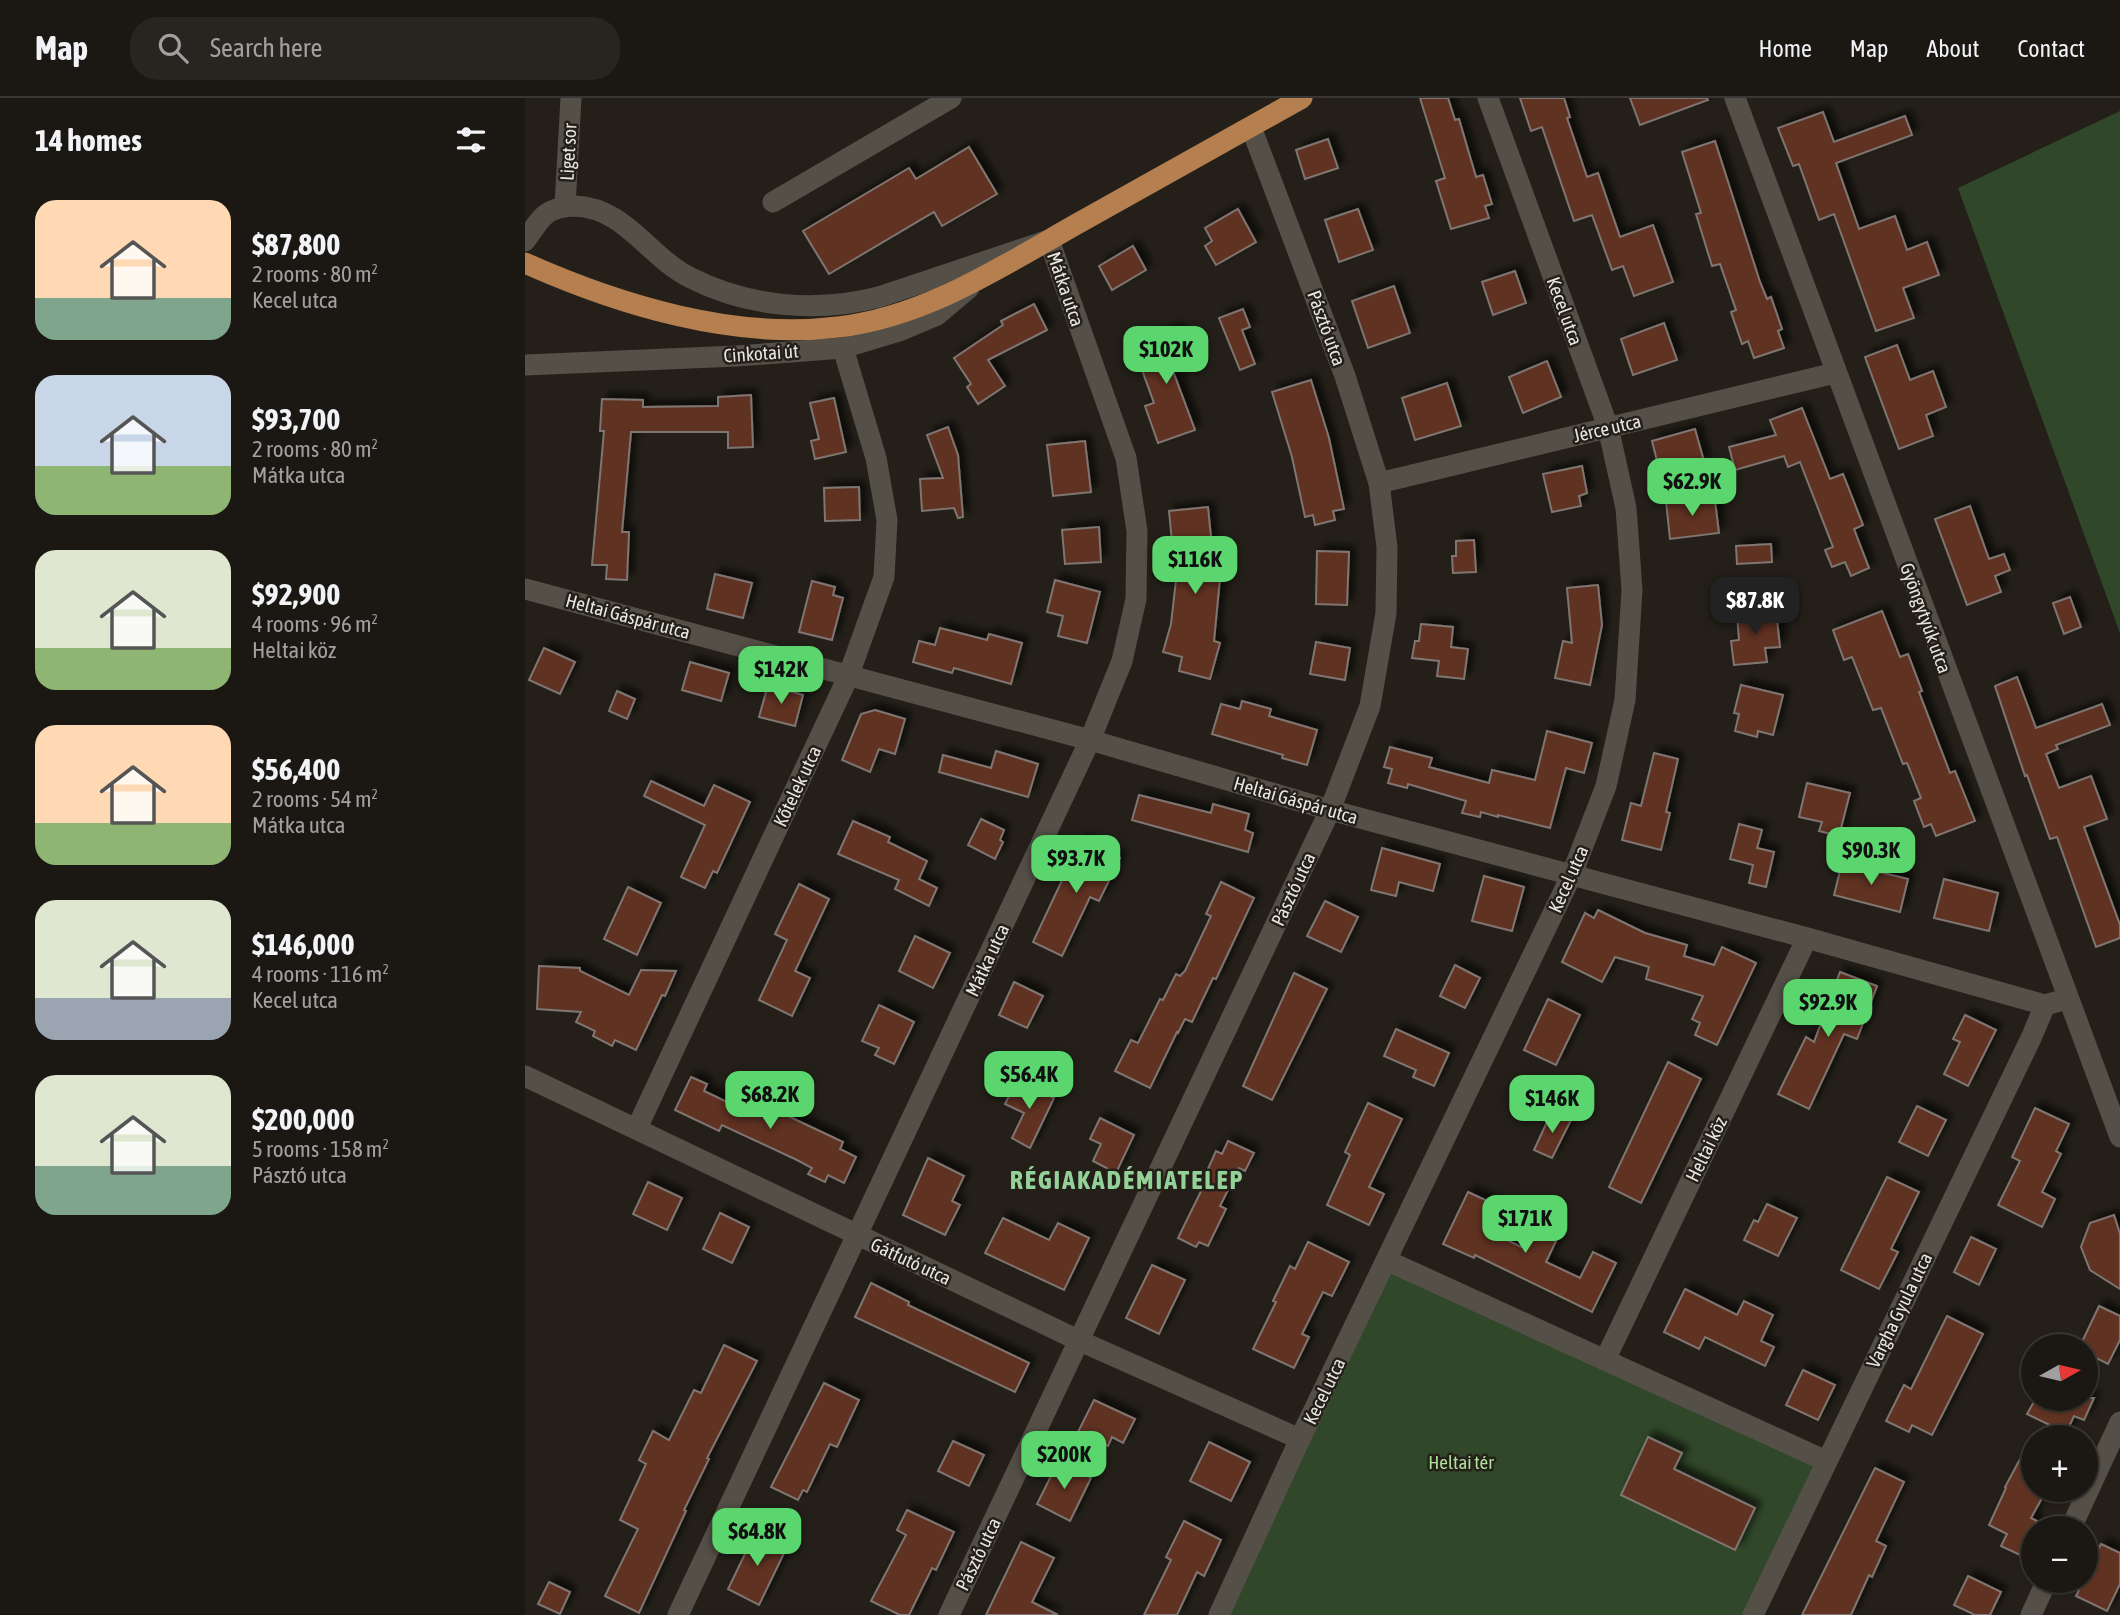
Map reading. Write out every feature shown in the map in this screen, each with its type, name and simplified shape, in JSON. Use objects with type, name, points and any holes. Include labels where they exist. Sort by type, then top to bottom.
[{"type":"main road","name":"Cinkotai út","points":[[525,263],[611,297],[658,311],[724,325],[790,330],[839,327],[903,312],[979,280],[1302,98]]},
{"type":"street","name":"Liget sor","points":[[565,206],[571,98]]},
{"type":"street","points":[[773,202],[951,98]]},
{"type":"street","name":"Kecel utca","points":[[1219,1615],[1300,1439],[1388,1261],[1571,874],[1607,786],[1625,700],[1632,590],[1626,508],[1608,427],[1488,98]]},
{"type":"street","name":"Gyöngytyúk utca","points":[[1735,98],[2120,1137]]},
{"type":"street","name":"Pásztó utca","points":[[949,1615],[1330,810],[1370,706],[1386,612],[1387,547],[1379,483],[1345,376],[1251,127]]},
{"type":"street","points":[[525,241],[545,215],[565,206],[597,209],[617,218],[666,262],[692,278],[732,295],[773,304],[814,305],[870,300],[1049,240]]},
{"type":"street","name":"Mátka utca","points":[[678,1615],[1090,740],[1122,661],[1136,599],[1137,531],[1126,458],[1049,240]]},
{"type":"street","name":"Cinkotai út","points":[[525,365],[737,356],[843,348],[899,331],[937,315],[979,280]]},
{"type":"street","name":"Kőtelek utca","points":[[637,1128],[848,677],[884,578],[887,520],[876,458],[843,348]]},
{"type":"street","name":"Jérce utca","points":[[1379,483],[1835,373]]},
{"type":"street","name":"Heltai Gáspár utca","points":[[525,589],[1090,740],[1330,810],[1807,937],[2045,1005]]},
{"type":"street","name":"Heltai köz","points":[[1605,1360],[1807,937]]},
{"type":"street","points":[[2045,1005],[2067,999]]},
{"type":"street","name":"Vargha Gyula utca","points":[[1753,1615],[2045,1005]]},
{"type":"street","name":"Gátfutó utca","points":[[525,1076],[1080,1341],[1300,1439]]},
{"type":"street","points":[[1388,1261],[1826,1461]]},
{"type":"street","points":[[2077,1516],[2120,1422]]},
{"type":"street","points":[[2031,1615],[2041,1593]]},
{"type":"green space","points":[[2120,111],[2120,633],[1958,188]]},
{"type":"green space","name":"Heltai tér","points":[[1388,1261],[1826,1461],[1753,1615],[1219,1615]]},
{"type":"building","points":[[1420,98],[1448,98],[1455,120],[1459,119],[1476,177],[1483,175],[1492,204],[1485,206],[1489,218],[1451,229],[1436,181],[1445,178]]},
{"type":"building","points":[[1520,98],[1564,98],[1570,117],[1567,118],[1587,177],[1598,173],[1620,237],[1653,225],[1673,282],[1634,296],[1623,266],[1612,270],[1592,215],[1574,221],[1542,127],[1531,131]]},
{"type":"building","points":[[1630,98],[1707,98],[1708,100],[1640,125]]},
{"type":"building","points":[[1823,112],[1834,142],[1905,116],[1912,135],[1836,163],[1859,229],[1895,216],[1907,250],[1927,242],[1939,275],[1903,288],[1914,318],[1876,331],[1834,214],[1819,220],[1799,164],[1793,166],[1778,128]]},
{"type":"building","points":[[1328,139],[1338,168],[1305,179],[1296,150]]},
{"type":"building","points":[[1715,141],[1760,282],[1767,299],[1771,297],[1782,329],[1778,331],[1784,348],[1754,358],[1748,341],[1742,344],[1731,312],[1736,310],[1720,264],[1712,266],[1696,214],[1701,213],[1682,152]]},
{"type":"building","points":[[969,147],[997,194],[942,226],[934,212],[829,274],[803,231],[909,168],[916,179]]},
{"type":"building","points":[[1238,209],[1256,242],[1216,265],[1205,246],[1212,241],[1205,228]]},
{"type":"building","points":[[1358,209],[1373,250],[1339,262],[1325,220]]},
{"type":"building","points":[[1133,246],[1146,270],[1112,290],[1099,266]]},
{"type":"building","points":[[1515,271],[1526,303],[1493,315],[1482,282]]},
{"type":"building","points":[[1394,286],[1410,333],[1368,348],[1352,301]]},
{"type":"building","points":[[1034,304],[1047,330],[988,360],[1005,386],[978,404],[967,387],[971,384],[954,358],[1003,325],[1001,321]]},
{"type":"building","points":[[1243,309],[1250,327],[1242,330],[1255,364],[1240,370],[1219,318]]},
{"type":"building","points":[[1664,323],[1677,360],[1633,375],[1621,339]]},
{"type":"building","points":[[1177,329],[1190,364],[1173,371],[1195,430],[1158,443],[1145,406],[1154,403],[1138,359],[1150,355],[1145,341]]},
{"type":"building","points":[[1897,345],[1910,380],[1933,371],[1946,407],[1926,415],[1933,436],[1899,449],[1865,357]]},
{"type":"building","points":[[1547,361],[1561,397],[1523,413],[1509,377]]},
{"type":"building","points":[[1311,380],[1329,438],[1344,509],[1333,511],[1335,520],[1315,525],[1313,515],[1305,517],[1292,457],[1272,392]]},
{"type":"building","points":[[1447,383],[1461,426],[1415,440],[1402,398]]},
{"type":"building","points":[[751,395],[753,447],[728,448],[728,432],[631,432],[622,532],[629,532],[627,580],[606,579],[607,565],[592,565],[604,431],[600,431],[602,399],[643,400],[643,407],[718,406],[718,397]]},
{"type":"building","points":[[834,398],[846,452],[815,459],[811,441],[819,439],[810,403]]},
{"type":"building","points":[[1802,408],[1830,479],[1843,474],[1863,525],[1854,529],[1869,568],[1851,576],[1845,562],[1832,567],[1825,550],[1833,547],[1800,462],[1788,467],[1784,456],[1735,470],[1729,447],[1776,435],[1770,420]]},
{"type":"building","points":[[948,427],[958,455],[963,517],[958,518],[954,508],[922,511],[920,479],[943,478],[927,435]]},
{"type":"building","points":[[1695,429],[1704,461],[1660,473],[1652,441]]},
{"type":"building","points":[[1085,441],[1091,492],[1053,496],[1047,445]]},
{"type":"building","points":[[1582,466],[1587,493],[1579,496],[1581,506],[1552,512],[1543,474]]},
{"type":"building","points":[[859,487],[860,520],[825,521],[824,488]]},
{"type":"building","points":[[1699,498],[1699,502],[1715,501],[1719,533],[1670,539],[1666,501]]},
{"type":"building","points":[[1970,506],[1989,559],[2004,554],[2010,570],[1995,576],[2001,592],[1967,605],[1935,519]]},
{"type":"building","points":[[1208,507],[1214,567],[1221,568],[1214,641],[1220,643],[1210,679],[1179,671],[1182,657],[1163,652],[1171,624],[1176,580],[1185,581],[1189,541],[1172,542],[1169,511]]},
{"type":"building","points":[[1099,527],[1101,562],[1065,564],[1062,530]]},
{"type":"building","points":[[1474,540],[1476,572],[1453,573],[1452,556],[1456,556],[1456,541]]},
{"type":"building","points":[[1771,544],[1772,562],[1737,564],[1736,546]]},
{"type":"building","points":[[1317,551],[1349,552],[1347,605],[1316,604]]},
{"type":"building","points":[[715,574],[752,583],[743,618],[707,609]]},
{"type":"building","points":[[1055,580],[1100,592],[1087,643],[1058,636],[1063,616],[1047,612]]},
{"type":"building","points":[[812,581],[835,587],[833,595],[843,598],[832,640],[799,632]]},
{"type":"building","points":[[1598,585],[1602,625],[1590,685],[1555,678],[1563,641],[1572,643],[1567,588]]},
{"type":"building","points":[[2070,597],[2081,627],[2064,634],[2053,603]]},
{"type":"building","points":[[1776,610],[1780,647],[1765,648],[1767,662],[1734,665],[1731,641],[1739,640],[1737,614]]},
{"type":"building","points":[[1882,611],[1900,657],[1908,654],[1922,691],[1919,692],[1950,773],[1955,771],[1975,821],[1936,836],[1931,824],[1924,827],[1914,801],[1921,798],[1907,763],[1903,764],[1881,708],[1873,710],[1852,657],[1844,660],[1833,630]]},
{"type":"building","points":[[1421,624],[1453,627],[1451,647],[1468,649],[1464,679],[1437,676],[1439,661],[1412,658],[1415,641],[1419,641]]},
{"type":"building","points":[[940,628],[987,640],[989,634],[1022,643],[1011,684],[954,668],[952,673],[913,662],[919,641],[935,645]]},
{"type":"building","points":[[1316,642],[1350,648],[1345,680],[1310,674]]},
{"type":"building","points":[[544,648],[575,662],[560,694],[529,680]]},
{"type":"building","points":[[690,662],[729,673],[721,701],[682,690]]},
{"type":"building","points":[[2017,677],[2036,728],[2102,704],[2110,725],[2056,745],[2058,749],[2046,754],[2059,788],[2091,776],[2107,819],[2084,827],[2120,925],[2120,938],[2096,947],[2057,837],[2050,839],[2027,775],[2025,776],[1995,686]]},
{"type":"building","points":[[768,685],[803,695],[795,726],[759,717]]},
{"type":"building","points":[[1741,685],[1783,695],[1773,735],[1758,731],[1757,737],[1735,731],[1739,714],[1734,713]]},
{"type":"building","points":[[617,691],[635,699],[627,719],[609,711]]},
{"type":"building","points":[[1242,701],[1271,709],[1269,716],[1317,730],[1307,765],[1212,734],[1221,704],[1240,709]]},
{"type":"building","points":[[875,710],[905,719],[895,754],[879,749],[870,772],[842,760],[861,714]]},
{"type":"building","points":[[1547,731],[1592,743],[1584,773],[1566,768],[1550,828],[1481,812],[1480,817],[1462,813],[1466,801],[1408,784],[1407,788],[1388,783],[1392,769],[1384,767],[1390,747],[1432,758],[1429,767],[1489,783],[1492,770],[1535,780]]},
{"type":"building","points":[[996,751],[1038,764],[1028,797],[939,772],[943,755],[991,768]]},
{"type":"building","points":[[1654,753],[1678,759],[1661,850],[1622,840],[1631,803],[1641,806]]},
{"type":"building","points":[[651,781],[704,806],[714,785],[750,802],[717,873],[713,871],[705,888],[681,877],[705,825],[644,796]]},
{"type":"building","points":[[1807,783],[1850,793],[1839,836],[1819,831],[1822,822],[1799,817]]},
{"type":"building","points":[[1139,795],[1211,813],[1213,804],[1249,814],[1245,830],[1253,833],[1248,852],[1132,820]]},
{"type":"building","points":[[981,819],[1004,830],[1000,840],[1003,842],[995,859],[968,845]]},
{"type":"building","points":[[853,821],[890,837],[888,842],[927,861],[919,879],[937,888],[929,906],[895,889],[899,880],[838,854]]},
{"type":"building","points":[[1739,824],[1762,830],[1757,848],[1774,852],[1766,887],[1749,883],[1753,865],[1730,859]]},
{"type":"building","points":[[1081,840],[1120,858],[1099,901],[1090,897],[1062,956],[1033,942]]},
{"type":"building","points":[[1382,848],[1440,864],[1433,891],[1399,882],[1396,896],[1371,890]]},
{"type":"building","points":[[1842,863],[1908,879],[1900,912],[1834,895]]},
{"type":"building","points":[[1484,876],[1524,887],[1512,931],[1472,921]]},
{"type":"building","points":[[1944,879],[1998,893],[1989,931],[1934,918]]},
{"type":"building","points":[[1221,882],[1254,898],[1216,979],[1213,978],[1192,1022],[1185,1019],[1177,1032],[1150,1088],[1115,1071],[1131,1040],[1138,1043],[1176,974],[1180,976],[1185,971],[1211,916],[1206,914]]},
{"type":"building","points":[[799,884],[829,899],[795,971],[810,978],[792,1016],[759,1000],[787,940],[775,934]]},
{"type":"building","points":[[628,887],[661,903],[637,955],[604,939]]},
{"type":"building","points":[[1325,901],[1358,917],[1341,952],[1307,936]]},
{"type":"building","points":[[1598,910],[1645,933],[1687,945],[1684,956],[1714,965],[1722,947],[1756,963],[1717,1045],[1695,1035],[1700,1023],[1692,1019],[1703,996],[1646,979],[1649,967],[1615,957],[1602,982],[1562,962],[1585,913],[1594,918]]},
{"type":"building","points":[[915,936],[950,953],[933,988],[899,971]]},
{"type":"building","points":[[1455,965],[1480,978],[1465,1008],[1440,996]]},
{"type":"building","points":[[539,966],[580,968],[580,971],[629,995],[641,970],[676,971],[636,1050],[615,1040],[612,1046],[593,1036],[595,1031],[576,1022],[581,1012],[537,1009]]},
{"type":"building","points":[[1840,972],[1877,986],[1857,1039],[1844,1034],[1809,1109],[1778,1094],[1806,1037],[1814,1042]]},
{"type":"building","points":[[1294,973],[1327,989],[1272,1100],[1243,1086]]},
{"type":"building","points":[[1014,982],[1043,996],[1027,1028],[999,1015]]},
{"type":"building","points":[[1548,999],[1580,1015],[1556,1065],[1524,1050]]},
{"type":"building","points":[[879,1005],[914,1022],[894,1064],[875,1055],[879,1048],[862,1041]]},
{"type":"building","points":[[1965,1015],[1996,1030],[1968,1086],[1944,1074],[1960,1042],[1953,1039]]},
{"type":"building","points":[[1396,1029],[1449,1053],[1434,1086],[1413,1077],[1416,1070],[1384,1056]]},
{"type":"building","points":[[1668,1062],[1701,1079],[1641,1203],[1609,1187]]},
{"type":"building","points":[[691,1077],[707,1084],[704,1091],[756,1116],[762,1104],[770,1108],[774,1098],[795,1108],[790,1117],[843,1142],[840,1149],[856,1157],[844,1183],[828,1175],[825,1182],[808,1174],[812,1168],[797,1160],[722,1125],[719,1131],[675,1110]]},
{"type":"building","points":[[1017,1080],[1054,1098],[1030,1148],[1012,1138],[1024,1113],[1005,1104]]},
{"type":"building","points":[[1368,1103],[1402,1119],[1369,1187],[1384,1194],[1369,1225],[1327,1205],[1350,1155],[1345,1152]]},
{"type":"building","points":[[1917,1106],[1946,1120],[1928,1156],[1899,1142]]},
{"type":"building","points":[[2035,1108],[2069,1124],[2056,1151],[2061,1154],[2042,1192],[2055,1199],[2042,1227],[1998,1205],[2020,1161],[2012,1157]]},
{"type":"building","points":[[1552,1111],[1571,1120],[1552,1158],[1534,1150]]},
{"type":"building","points":[[1100,1118],[1134,1135],[1116,1173],[1093,1161],[1101,1144],[1090,1139]]},
{"type":"building","points":[[1228,1141],[1254,1153],[1245,1171],[1239,1168],[1220,1206],[1226,1209],[1208,1246],[1199,1242],[1196,1247],[1178,1238],[1206,1181],[1203,1180],[1216,1151],[1222,1154]]},
{"type":"building","points":[[928,1158],[964,1176],[952,1201],[960,1205],[945,1235],[903,1215]]},
{"type":"building","points":[[1887,1177],[1919,1192],[1891,1249],[1898,1252],[1879,1289],[1841,1270]]},
{"type":"building","points":[[648,1182],[682,1198],[667,1230],[633,1214]]},
{"type":"building","points":[[1468,1192],[1498,1206],[1487,1230],[1521,1247],[1530,1229],[1556,1241],[1546,1262],[1580,1278],[1593,1252],[1616,1263],[1592,1312],[1475,1255],[1474,1258],[1443,1244]]},
{"type":"building","points":[[1767,1204],[1797,1218],[1778,1256],[1744,1240],[1754,1220],[1758,1222]]},
{"type":"building","points":[[720,1213],[749,1227],[732,1263],[703,1249]]},
{"type":"building","points":[[2114,1215],[2120,1234],[2120,1289],[2090,1270],[2081,1247],[2090,1223]]},
{"type":"building","points":[[1003,1218],[1049,1240],[1058,1223],[1089,1238],[1064,1290],[985,1253]]},
{"type":"building","points":[[1971,1237],[1996,1249],[1979,1285],[1954,1272]]},
{"type":"building","points":[[1308,1242],[1349,1262],[1332,1296],[1323,1292],[1302,1334],[1309,1337],[1294,1368],[1253,1349],[1290,1266],[1295,1269]]},
{"type":"building","points":[[1152,1265],[1185,1280],[1159,1334],[1126,1318]]},
{"type":"building","points":[[871,1283],[909,1302],[908,1305],[1029,1363],[1015,1392],[855,1317]]},
{"type":"building","points":[[1685,1289],[1737,1315],[1744,1301],[1773,1315],[1761,1341],[1774,1347],[1765,1366],[1705,1337],[1699,1349],[1664,1332]]},
{"type":"building","points":[[2099,1306],[2120,1316],[2120,1340],[2108,1364],[2098,1359],[2098,1334],[2086,1334]]},
{"type":"building","points":[[1947,1316],[1983,1334],[1932,1435],[1912,1425],[1909,1432],[1886,1421],[1904,1385],[1911,1389]]},
{"type":"building","points":[[724,1345],[757,1361],[707,1458],[709,1459],[639,1613],[605,1596],[638,1529],[620,1520],[646,1464],[639,1460],[653,1431],[669,1440],[694,1390],[701,1393]]},
{"type":"building","points":[[1803,1370],[1835,1385],[1818,1420],[1786,1405]]},
{"type":"building","points":[[824,1383],[859,1400],[837,1447],[830,1444],[807,1492],[803,1490],[798,1500],[771,1487]]},
{"type":"building","points":[[1094,1400],[1135,1419],[1123,1443],[1112,1437],[1108,1446],[1078,1432]]},
{"type":"building","points":[[2029,1411],[2088,1411],[2084,1420],[2074,1416],[2070,1425],[2050,1425],[2027,1414]]},
{"type":"building","points":[[1648,1437],[1682,1453],[1674,1469],[1755,1508],[1735,1550],[1621,1495]]},
{"type":"building","points":[[953,1441],[984,1455],[969,1486],[938,1471]]},
{"type":"building","points":[[1209,1442],[1250,1462],[1231,1501],[1190,1481]]},
{"type":"building","points":[[2021,1457],[2021,1502],[2040,1502],[2032,1516],[2021,1516],[2020,1555],[2001,1546],[2007,1534],[1989,1525]]},
{"type":"building","points":[[1058,1462],[1091,1478],[1070,1521],[1037,1504]]},
{"type":"building","points":[[1875,1468],[1904,1482],[1876,1541],[1886,1546],[1872,1577],[1869,1575],[1851,1615],[1802,1615]]},
{"type":"building","points":[[907,1510],[954,1532],[936,1570],[932,1568],[909,1615],[900,1615],[871,1601],[906,1535],[897,1530]]},
{"type":"building","points":[[1184,1521],[1221,1540],[1204,1576],[1197,1572],[1177,1615],[1144,1615],[1171,1560],[1166,1557]]},
{"type":"building","points":[[756,1531],[787,1547],[759,1605],[728,1589]]},
{"type":"building","points":[[1021,1542],[1054,1558],[1032,1602],[1058,1615],[986,1615]]},
{"type":"building","points":[[2101,1544],[2120,1553],[2120,1584],[2107,1611],[2076,1596],[2078,1593],[2098,1593],[2098,1550]]},
{"type":"building","points":[[1968,1576],[2001,1592],[1990,1615],[1975,1615],[1954,1605]]},
{"type":"building","points":[[549,1582],[570,1592],[560,1614],[538,1604]]},
{"type":"district","name":"RÉGIAKADÉMIATELEP","points":[[1127,1180]]}]
